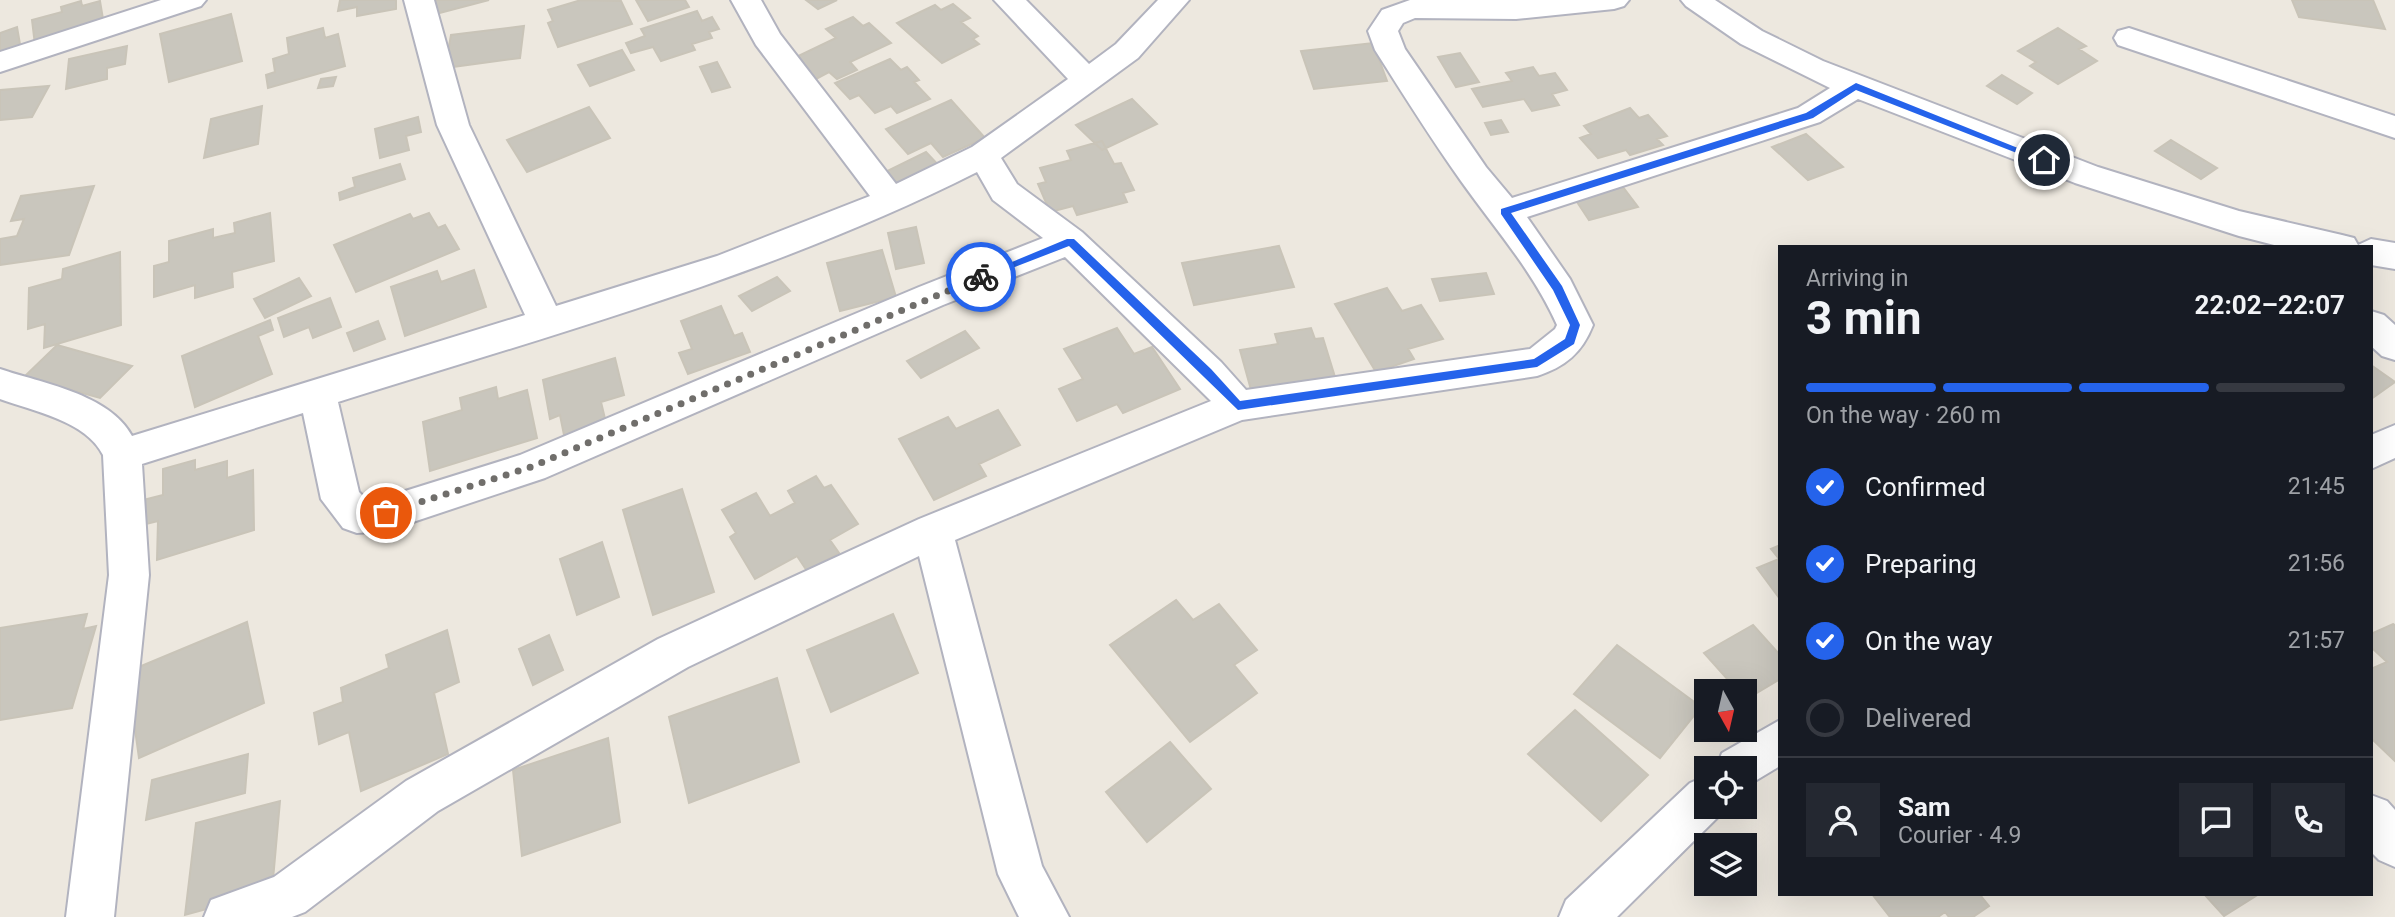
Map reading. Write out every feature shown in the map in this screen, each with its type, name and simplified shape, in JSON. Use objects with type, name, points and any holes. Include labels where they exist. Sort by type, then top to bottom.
[{"type":"street","points":[[0,62],[191,0]]},
{"type":"street","points":[[419,0],[453,125],[547,324]]},
{"type":"street","points":[[746,0],[767,38],[891,201]]},
{"type":"street","points":[[1009,0],[1086,79]]},
{"type":"street","points":[[122,455],[729,265],[891,201],[982,155],[1128,51],[1174,0]]},
{"type":"street","points":[[228,917],[288,895],[422,796],[673,653],[933,531],[1238,406],[1537,362],[1556,352],[1570,341],[1575,325],[1558,288],[1505,212],[1474,176],[1390,50],[1383,31],[1392,16],[1411,9],[1516,10],[1614,0]]},
{"type":"street","points":[[1696,0],[1721,20],[1785,55],[1856,86],[2067,169],[2279,241],[2321,245]]},
{"type":"street","points":[[2129,38],[2395,127]]},
{"type":"street","points":[[1505,212],[1809,115],[1856,86]]},
{"type":"street","points":[[982,155],[1004,192],[1070,241],[1208,372],[1238,406]]},
{"type":"street","points":[[317,392],[341,499],[357,516],[386,513],[531,467],[919,302],[1070,241]]},
{"type":"street","points":[[2373,252],[2395,256]]},
{"type":"street","points":[[2373,326],[2395,346]]},
{"type":"street","points":[[0,384],[80,412],[112,435],[122,455],[129,575],[90,917]]},
{"type":"street","points":[[2373,452],[2395,440]]},
{"type":"street","points":[[933,531],[1021,874],[1045,917]]},
{"type":"street","points":[[1757,756],[1778,742]]},
{"type":"street","points":[[1583,917],[1694,810]]},
{"type":"street","points":[[2373,819],[2395,844]]},
{"type":"building","points":[[340,0],[396,0],[396,9],[357,16],[357,7],[338,11]]},
{"type":"building","points":[[429,0],[489,0],[432,15]]},
{"type":"building","points":[[581,0],[621,1],[632,24],[558,47],[548,23],[553,21],[548,10]]},
{"type":"building","points":[[636,0],[685,0],[689,7],[648,21]]},
{"type":"building","points":[[806,0],[837,0],[818,9]]},
{"type":"building","points":[[2292,0],[2373,0],[2385,29],[2299,17]]},
{"type":"building","points":[[81,1],[82,6],[100,1],[104,25],[35,45],[32,20],[62,12],[61,7]]},
{"type":"building","points":[[953,4],[970,18],[961,22],[978,36],[973,39],[979,44],[942,63],[897,23],[935,5],[941,10]]},
{"type":"building","points":[[697,11],[702,21],[712,17],[719,29],[709,32],[712,38],[692,44],[695,50],[661,61],[653,47],[631,53],[626,43],[645,36],[641,29]]},
{"type":"building","points":[[231,14],[242,61],[169,82],[160,34]]},
{"type":"building","points":[[853,17],[863,26],[869,23],[891,43],[850,62],[857,70],[837,79],[829,72],[816,79],[794,58],[836,38],[826,29]]},
{"type":"building","points":[[524,26],[520,58],[445,68],[451,35]]},
{"type":"building","points":[[17,27],[21,50],[0,57],[0,33]]},
{"type":"building","points":[[323,28],[325,38],[338,34],[345,66],[268,88],[266,75],[275,72],[273,59],[289,54],[287,38]]},
{"type":"building","points":[[2058,28],[2086,46],[2079,49],[2097,61],[2058,84],[2030,66],[2036,62],[2018,51]]},
{"type":"building","points":[[1373,43],[1387,81],[1314,89],[1301,51]]},
{"type":"building","points":[[127,46],[125,64],[107,68],[107,79],[66,89],[69,59]]},
{"type":"building","points":[[622,50],[634,70],[590,86],[578,65]]},
{"type":"building","points":[[1460,53],[1479,82],[1456,87],[1438,57]]},
{"type":"building","points":[[890,59],[901,70],[907,67],[919,80],[914,82],[930,99],[897,113],[891,106],[875,113],[859,95],[850,99],[835,83]]},
{"type":"building","points":[[717,62],[730,87],[712,92],[700,67]]},
{"type":"building","points":[[1533,67],[1539,76],[1555,73],[1567,90],[1552,94],[1559,105],[1532,111],[1524,99],[1483,107],[1472,89],[1512,81],[1506,73]]},
{"type":"building","points":[[2002,75],[2032,93],[2017,104],[1987,86]]},
{"type":"building","points":[[336,77],[333,86],[318,88],[321,79]]},
{"type":"building","points":[[49,86],[32,117],[0,120],[0,90]]},
{"type":"building","points":[[1132,99],[1157,124],[1102,150],[1076,125]]},
{"type":"building","points":[[951,100],[985,138],[943,157],[931,143],[908,154],[886,129]]},
{"type":"building","points":[[262,106],[258,144],[204,158],[211,119]]},
{"type":"building","points":[[589,107],[610,138],[527,172],[507,140]]},
{"type":"building","points":[[1630,108],[1639,118],[1648,115],[1667,136],[1657,139],[1663,145],[1630,155],[1626,150],[1598,158],[1580,138],[1591,134],[1584,126]]},
{"type":"building","points":[[418,117],[421,132],[406,136],[409,150],[380,158],[375,129]]},
{"type":"building","points":[[1501,120],[1508,132],[1491,135],[1485,123]]},
{"type":"building","points":[[1806,134],[1843,167],[1808,180],[1772,147]]},
{"type":"building","points":[[2171,140],[2217,168],[2201,179],[2155,151]]},
{"type":"building","points":[[1102,141],[1114,164],[1121,163],[1134,190],[1123,193],[1127,202],[1077,215],[1073,206],[1050,212],[1038,184],[1046,182],[1040,168],[1071,160],[1067,151]]},
{"type":"building","points":[[926,152],[942,169],[894,192],[879,175]]},
{"type":"building","points":[[400,164],[405,179],[340,200],[339,193],[355,187],[353,178]]},
{"type":"building","points":[[94,186],[69,255],[0,265],[0,239],[17,236],[24,219],[11,221],[21,196]]},
{"type":"building","points":[[1623,187],[1638,207],[1589,220],[1575,199]]},
{"type":"building","points":[[270,213],[274,261],[232,272],[233,287],[195,298],[195,285],[154,297],[154,266],[169,262],[169,241],[213,229],[213,238],[235,233],[234,223]]},
{"type":"building","points":[[429,213],[438,228],[445,225],[459,249],[356,292],[334,245],[410,214],[413,219]]},
{"type":"building","points":[[916,227],[924,263],[896,269],[888,233]]},
{"type":"building","points":[[1279,246],[1294,287],[1194,305],[1182,263]]},
{"type":"building","points":[[882,250],[896,297],[840,311],[827,263]]},
{"type":"building","points":[[120,252],[121,325],[44,348],[45,324],[28,329],[29,288],[62,279],[63,269]]},
{"type":"building","points":[[474,270],[486,307],[405,336],[391,287],[437,271],[441,282]]},
{"type":"building","points":[[1486,273],[1494,294],[1440,301],[1432,279]]},
{"type":"building","points":[[777,277],[790,291],[752,311],[739,296]]},
{"type":"building","points":[[299,278],[311,296],[265,318],[254,299]]},
{"type":"building","points":[[1387,288],[1402,311],[1421,305],[1443,339],[1408,349],[1414,359],[1376,372],[1335,304]]},
{"type":"building","points":[[330,298],[341,327],[313,338],[309,327],[284,337],[278,318]]},
{"type":"building","points":[[721,306],[734,336],[742,333],[750,352],[688,374],[679,353],[692,349],[681,321]]},
{"type":"building","points":[[270,320],[273,330],[258,336],[272,374],[195,407],[182,356]]},
{"type":"building","points":[[378,321],[385,339],[354,351],[347,333]]},
{"type":"building","points":[[1117,328],[1134,354],[1152,347],[1180,389],[1123,413],[1117,404],[1077,421],[1059,389],[1083,379],[1064,349]]},
{"type":"building","points":[[1311,328],[1315,339],[1323,338],[1335,377],[1251,390],[1240,350],[1278,344],[1275,334]]},
{"type":"building","points":[[965,331],[979,348],[921,378],[907,361]]},
{"type":"building","points":[[57,345],[132,366],[100,398],[24,377]]},
{"type":"building","points":[[615,358],[624,395],[601,402],[607,427],[565,440],[560,415],[550,419],[543,380]]},
{"type":"building","points":[[2373,366],[2395,382],[2373,398]]},
{"type":"building","points":[[496,387],[498,399],[527,390],[537,438],[430,471],[423,422],[462,410],[460,398]]},
{"type":"building","points":[[998,410],[1020,445],[979,464],[986,476],[934,500],[899,439],[948,417],[956,429]]},
{"type":"building","points":[[195,460],[195,470],[227,461],[227,478],[253,470],[254,530],[157,560],[158,521],[142,525],[143,500],[163,495],[163,469]]},
{"type":"building","points":[[816,476],[824,488],[831,485],[858,524],[830,540],[839,553],[807,571],[797,556],[755,579],[730,537],[736,533],[722,510],[756,493],[770,516],[795,503],[788,491]]},
{"type":"building","points":[[682,489],[714,592],[653,615],[623,510]]},
{"type":"building","points":[[602,542],[619,597],[577,615],[560,559]]},
{"type":"building","points":[[1778,546],[1778,558],[1771,549]]},
{"type":"building","points":[[1778,559],[1778,596],[1757,568]]},
{"type":"building","points":[[1176,600],[1193,620],[1219,604],[1257,650],[1234,665],[1257,693],[1190,742],[1110,645]]},
{"type":"building","points":[[87,614],[83,629],[96,626],[72,708],[0,720],[0,628]]},
{"type":"building","points":[[893,614],[918,673],[831,712],[807,650]]},
{"type":"building","points":[[247,622],[264,703],[139,758],[127,672]]},
{"type":"building","points":[[1753,625],[1778,653],[1778,680],[1757,693],[1757,679],[1727,679],[1704,653]]},
{"type":"building","points":[[2395,625],[2395,761],[2373,740],[2373,668],[2387,662],[2373,649],[2373,633]]},
{"type":"building","points":[[447,630],[459,682],[434,693],[448,754],[361,791],[349,732],[319,744],[314,713],[343,702],[341,688],[389,668],[386,655]]},
{"type":"building","points":[[549,635],[563,670],[533,685],[519,649]]},
{"type":"building","points":[[1617,645],[1694,702],[1694,716],[1660,758],[1574,694]]},
{"type":"building","points":[[777,678],[799,762],[689,803],[669,717]]},
{"type":"building","points":[[1575,710],[1648,775],[1601,821],[1528,754]]},
{"type":"building","points":[[608,738],[620,822],[522,856],[513,770]]},
{"type":"building","points":[[1170,742],[1211,789],[1147,842],[1106,792]]},
{"type":"building","points":[[248,754],[245,793],[146,820],[152,780]]},
{"type":"building","points":[[280,801],[272,891],[185,915],[196,823]]},
{"type":"building","points":[[1874,896],[1981,896],[1989,906],[1973,917],[1949,917],[1945,912],[1938,917],[1890,917]]},
{"type":"building","points":[[2206,896],[2256,896],[2224,916]]},
{"type":"way so far","points":[[386,513],[531,467],[981,277]]},
{"type":"route","points":[[981,277],[1070,241],[1208,372],[1238,406],[1537,362],[1570,341],[1575,325],[1558,288],[1505,212],[1809,115],[1856,86],[2044,160]]}]
